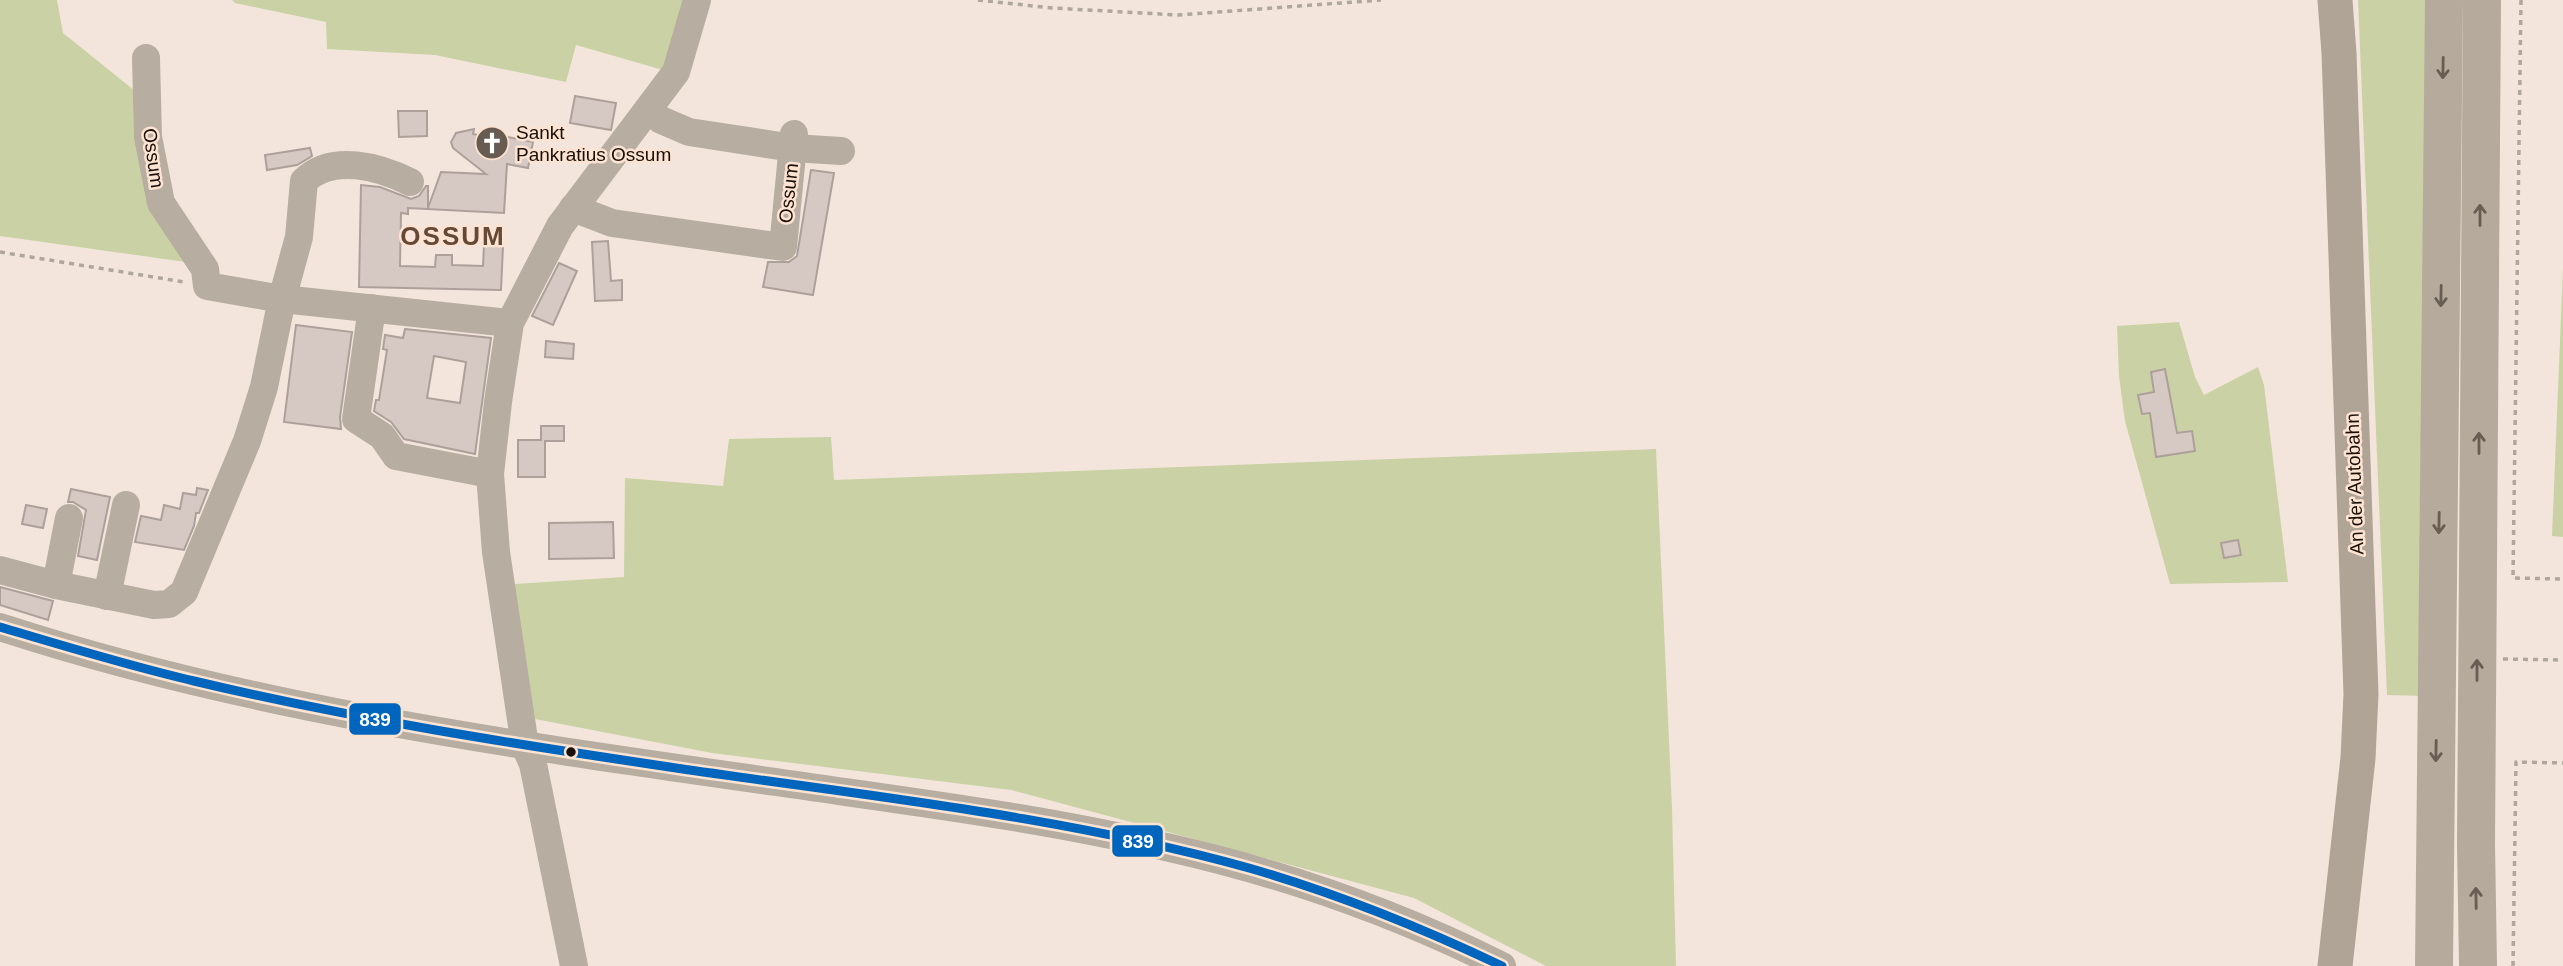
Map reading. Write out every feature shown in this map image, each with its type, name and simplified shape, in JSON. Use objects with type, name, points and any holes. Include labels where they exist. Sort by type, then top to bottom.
[{"type":"highway","points":[[2434,966],[2444,0]]},
{"type":"highway","points":[[2478,966],[2476,830],[2482,0]]},
{"type":"main road","name":"An der Autobahn","points":[[2335,0],[2361,694],[2358,758],[2335,966]]},
{"type":"street","points":[[574,966],[531,763],[496,552],[491,474],[498,402],[510,323],[546,250],[573,208],[676,72],[697,0]]},
{"type":"street","name":"Ossum","points":[[146,58],[148,137],[161,203],[205,269],[207,286]]},
{"type":"street","points":[[648,110],[668,123],[690,132],[793,141],[841,151]]},
{"type":"street","name":"Ossum","points":[[573,208],[612,223],[783,247],[793,141]]},
{"type":"street","points":[[0,570],[56,585],[154,605],[169,604],[184,592],[247,441],[264,387],[282,299],[299,237],[304,181],[311,174],[336,166],[354,165],[387,171],[410,182]]},
{"type":"street","points":[[207,286],[282,299],[510,323]]},
{"type":"street","points":[[372,307],[356,419],[382,436],[396,456],[491,474]]},
{"type":"street","points":[[107,596],[126,505]]},
{"type":"street","points":[[56,585],[69,518]]},
{"type":"street","points":[[0,627],[191,681],[397,724],[531,763],[915,803],[1166,846],[1269,874],[1345,900],[1423,929],[1502,966]]},
{"type":"path","points":[[978,0],[1123,13],[1178,15],[1381,0]]},
{"type":"path","points":[[2521,0],[2514,578],[2563,579]]},
{"type":"path","points":[[0,252],[207,286]]},
{"type":"path","points":[[2497,659],[2563,660]]},
{"type":"path","points":[[2513,966],[2516,762],[2563,763]]},
{"type":"green space","points":[[0,0],[57,0],[63,33],[140,95],[193,263],[0,236]]},
{"type":"green space","points":[[232,0],[686,0],[663,70],[576,45],[566,82],[435,55],[327,49],[326,22],[235,3]]},
{"type":"green space","points":[[2358,0],[2432,0],[2425,696],[2387,695]]},
{"type":"green space","points":[[2563,268],[2563,537],[2552,536]]},
{"type":"green space","points":[[2179,322],[2195,377],[2204,395],[2258,367],[2264,385],[2288,582],[2170,584],[2125,421],[2119,376],[2117,326]]},
{"type":"green space","points":[[831,437],[834,480],[1656,449],[1672,808],[1676,966],[1546,966],[1414,898],[1011,790],[712,753],[535,719],[514,584],[624,577],[625,478],[723,486],[729,439]]},
{"type":"building","points":[[575,96],[616,103],[611,130],[570,123]]},
{"type":"building","points":[[398,111],[427,111],[427,136],[399,137]]},
{"type":"building","points":[[474,129],[473,134],[508,141],[508,137],[533,142],[528,168],[507,164],[504,213],[408,208],[408,214],[401,213],[400,266],[435,267],[436,255],[452,255],[452,265],[483,266],[484,245],[503,246],[501,290],[359,287],[361,185],[380,187],[411,199],[419,196],[428,186],[428,208],[441,172],[486,174],[453,148],[451,142],[456,133]]},
{"type":"building","points":[[310,148],[312,156],[297,165],[267,170],[265,155]]},
{"type":"building","points":[[811,170],[834,173],[813,295],[763,287],[768,262],[789,262],[797,256]]},
{"type":"building","points":[[608,241],[611,281],[622,280],[622,300],[595,301],[592,242]]},
{"type":"building","points":[[559,263],[577,271],[553,325],[532,316]]},
{"type":"building","points":[[296,325],[352,332],[340,417],[341,429],[284,422]]},
{"type":"building","points":[[405,329],[491,338],[475,454],[404,439],[391,422],[374,411],[376,400],[379,400],[387,350],[383,349],[385,335],[403,338]],"holes":[[[434,356],[466,362],[460,403],[427,398]]]},
{"type":"building","points":[[546,341],[574,344],[573,359],[545,357]]},
{"type":"building","points":[[2165,369],[2177,433],[2192,431],[2195,451],[2156,457],[2150,413],[2142,414],[2138,395],[2154,392],[2151,372]]},
{"type":"building","points":[[541,426],[564,426],[564,441],[545,441],[545,477],[518,477],[518,440],[541,440]]},
{"type":"building","points":[[197,488],[208,490],[199,513],[196,513],[194,526],[184,550],[135,542],[141,516],[161,520],[164,505],[180,509],[183,493],[196,495]]},
{"type":"building","points":[[71,489],[110,497],[97,560],[78,556],[86,510],[68,502]]},
{"type":"building","points":[[26,505],[47,509],[43,528],[22,524]]},
{"type":"building","points":[[613,522],[614,558],[549,559],[549,523]]},
{"type":"building","points":[[2238,540],[2241,555],[2224,558],[2221,543]]},
{"type":"building","points":[[0,587],[53,601],[48,620],[0,605]]},
{"type":"transit line","name":"839","points":[[0,627],[170,675],[374,719],[615,759],[964,809],[1107,834],[1179,850],[1249,868],[1346,900],[1409,924],[1502,966]]},
{"type":"place","name":"Sankt Pankratius Ossum","points":[[492,143]]},
{"type":"district","name":"OSSUM","points":[[453,236]]}]
